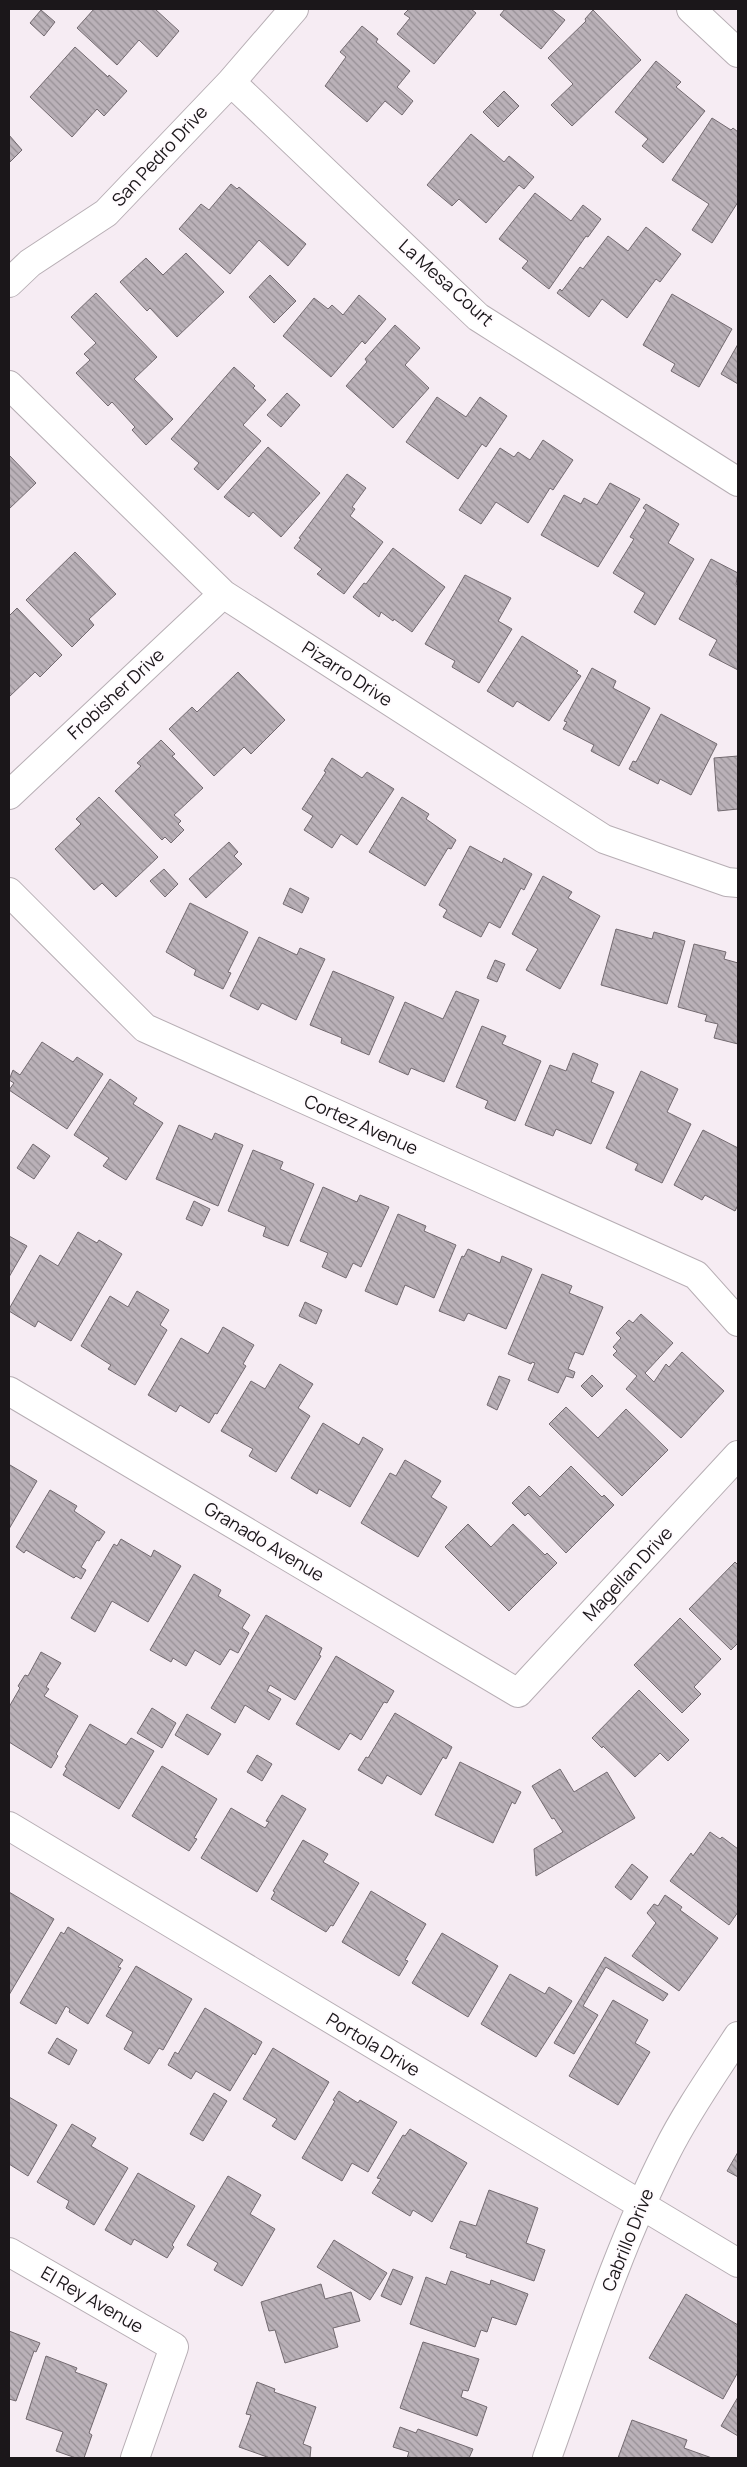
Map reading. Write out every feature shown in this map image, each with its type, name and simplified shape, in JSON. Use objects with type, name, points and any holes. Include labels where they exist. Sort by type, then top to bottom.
[{"type":"street","name":"San Pedro Drive","points":[[9,283],[30,263],[106,213],[231,82],[294,9]]},
{"type":"street","points":[[691,9],[738,53]]},
{"type":"street","name":"La Mesa Court","points":[[231,82],[478,317],[738,482]]},
{"type":"street","name":"Pizarro Drive","points":[[9,385],[223,594],[604,839],[727,882],[738,883]]},
{"type":"street","name":"Frobisher Drive","points":[[9,795],[223,594]]},
{"type":"street","name":"Cortez Avenue","points":[[9,892],[144,1028],[696,1275],[738,1322]]},
{"type":"street","name":"Granado Avenue","points":[[9,1391],[518,1693]]},
{"type":"street","name":"Magellan Drive","points":[[518,1693],[738,1455]]},
{"type":"street","name":"Portola Drive","points":[[9,1826],[738,2263]]},
{"type":"street","name":"Cabrillo Drive","points":[[547,2458],[618,2261],[640,2206],[667,2150],[738,2036]]},
{"type":"street","name":"El Rey Avenue","points":[[9,2252],[174,2348],[135,2458]]},
{"type":"building","points":[[94,9],[155,9],[179,31],[157,57],[139,40],[117,65],[77,28]]},
{"type":"building","points":[[409,9],[471,9],[476,13],[434,64],[397,34],[410,18],[404,14]]},
{"type":"building","points":[[505,9],[551,9],[565,20],[541,49],[500,15]]},
{"type":"building","points":[[41,10],[55,22],[44,36],[30,23]]},
{"type":"building","points":[[593,10],[641,60],[572,126],[551,105],[573,84],[548,58],[586,21],[585,19]]},
{"type":"building","points":[[362,26],[378,39],[376,42],[410,71],[397,87],[413,101],[402,115],[385,101],[367,122],[325,86],[346,57],[340,52]]},
{"type":"building","points":[[75,47],[108,77],[109,75],[127,91],[104,116],[97,109],[72,137],[30,97]]},
{"type":"building","points":[[656,61],[681,82],[676,87],[705,111],[663,163],[642,146],[648,139],[615,112]]},
{"type":"building","points":[[504,91],[519,106],[498,127],[483,112]]},
{"type":"building","points":[[712,118],[731,130],[733,128],[738,132],[738,202],[712,243],[692,230],[709,204],[672,180]]},
{"type":"building","points":[[471,134],[504,162],[509,156],[534,177],[524,189],[519,185],[486,223],[459,199],[452,206],[427,185]]},
{"type":"building","points":[[9,135],[22,150],[9,163]]},
{"type":"building","points":[[231,184],[237,189],[239,187],[306,244],[288,266],[259,240],[230,274],[179,229],[201,204],[209,210]]},
{"type":"building","points":[[535,193],[571,221],[583,205],[601,219],[588,237],[586,236],[549,289],[522,268],[528,261],[499,239]]},
{"type":"building","points":[[646,227],[681,254],[660,282],[656,279],[627,318],[602,299],[589,317],[557,293],[560,289],[562,291],[580,267],[583,269],[608,236],[628,251]]},
{"type":"building","points":[[186,253],[224,292],[177,337],[150,308],[147,311],[120,282],[146,258],[163,275]]},
{"type":"building","points":[[270,275],[296,301],[274,323],[249,297]]},
{"type":"building","points":[[96,293],[157,357],[134,379],[173,419],[146,445],[132,430],[135,427],[112,402],[108,406],[76,373],[90,360],[84,354],[96,343],[71,317]]},
{"type":"building","points":[[672,294],[732,329],[699,387],[671,371],[675,364],[643,345]]},
{"type":"building","points":[[359,295],[386,319],[365,344],[362,341],[331,377],[283,336],[314,298],[328,309],[332,305],[343,315]]},
{"type":"building","points":[[395,325],[420,348],[405,365],[429,388],[393,428],[346,386],[367,362],[365,359]]},
{"type":"building","points":[[738,344],[738,384],[721,374]]},
{"type":"building","points":[[234,367],[255,386],[253,388],[266,400],[243,425],[261,441],[218,490],[194,469],[199,463],[171,439]]},
{"type":"building","points":[[287,393],[300,405],[281,427],[267,415]]},
{"type":"building","points":[[437,397],[466,417],[480,397],[507,416],[486,447],[482,444],[458,479],[406,442]]},
{"type":"building","points":[[543,440],[573,460],[553,490],[550,488],[528,523],[496,502],[481,524],[459,510],[500,448],[514,457],[518,452],[530,460]]},
{"type":"building","points":[[268,447],[320,493],[281,537],[253,512],[249,517],[224,497]]},
{"type":"building","points":[[9,455],[36,483],[9,509]]},
{"type":"building","points":[[347,474],[366,488],[352,507],[355,509],[350,516],[383,542],[344,594],[317,574],[322,569],[294,548],[301,539],[299,538]]},
{"type":"building","points":[[610,483],[640,499],[598,567],[541,535],[564,495],[581,504],[584,498],[597,505]]},
{"type":"building","points":[[646,504],[679,524],[668,543],[694,559],[655,625],[634,612],[645,593],[613,573],[634,539],[630,537],[646,510],[643,508]]},
{"type":"building","points":[[393,548],[445,587],[412,632],[381,612],[379,617],[353,597],[364,583],[366,584]]},
{"type":"building","points":[[75,552],[116,594],[89,619],[94,625],[72,647],[26,600]]},
{"type":"building","points":[[711,559],[738,573],[736,584],[738,585],[738,670],[709,655],[717,640],[679,619]]},
{"type":"building","points":[[465,575],[511,598],[498,621],[512,629],[479,683],[452,667],[455,661],[425,644]]},
{"type":"building","points":[[17,608],[62,655],[40,677],[35,672],[9,697],[9,616]]},
{"type":"building","points":[[522,636],[578,671],[576,673],[581,676],[549,721],[517,701],[513,707],[487,691]]},
{"type":"building","points":[[592,668],[616,681],[613,688],[650,708],[619,766],[591,751],[594,745],[563,729],[567,722],[564,721]]},
{"type":"building","points":[[238,672],[285,720],[251,754],[244,747],[214,776],[169,729],[192,707],[197,712]]},
{"type":"building","points":[[661,714],[717,744],[691,795],[660,779],[658,784],[629,769],[633,761],[636,762]]},
{"type":"building","points":[[161,740],[175,754],[172,756],[203,788],[174,815],[181,821],[178,824],[184,830],[171,843],[165,837],[162,840],[115,791],[141,766],[137,763]]},
{"type":"building","points":[[738,756],[738,809],[718,811],[714,758]]},
{"type":"building","points":[[332,758],[362,778],[367,772],[394,789],[357,845],[341,834],[332,848],[304,830],[313,816],[302,809],[326,772],[324,771]]},
{"type":"building","points":[[99,797],[158,857],[116,897],[102,883],[94,890],[55,849],[81,824],[76,819]]},
{"type":"building","points":[[402,797],[429,814],[426,819],[456,840],[451,849],[448,848],[425,886],[369,852]]},
{"type":"building","points":[[229,842],[238,852],[234,856],[242,864],[206,898],[189,879]]},
{"type":"building","points":[[470,846],[502,863],[504,858],[532,874],[524,890],[521,888],[500,928],[489,922],[481,937],[443,917],[447,910],[439,905]]},
{"type":"building","points":[[164,869],[178,884],[165,897],[150,881]]},
{"type":"building","points":[[543,876],[572,892],[568,898],[600,916],[560,989],[526,970],[538,949],[512,934]]},
{"type":"building","points":[[290,888],[309,898],[302,913],[283,904]]},
{"type":"building","points":[[190,903],[248,932],[228,972],[231,973],[223,989],[194,975],[196,970],[166,952]]},
{"type":"building","points":[[616,929],[652,939],[654,932],[685,941],[667,1004],[601,985]]},
{"type":"building","points":[[259,937],[297,955],[300,948],[325,959],[296,1020],[262,1003],[258,1010],[230,996]]},
{"type":"building","points":[[694,944],[726,952],[724,959],[738,963],[738,1044],[714,1038],[718,1024],[705,1021],[707,1015],[678,1007]]},
{"type":"building","points":[[495,960],[505,964],[497,982],[487,978]]},
{"type":"building","points":[[333,971],[394,997],[369,1055],[341,1043],[342,1038],[310,1025]]},
{"type":"building","points":[[456,991],[479,1000],[444,1082],[411,1068],[408,1075],[379,1062],[405,1002],[443,1019]]},
{"type":"building","points":[[482,1026],[506,1036],[502,1044],[541,1061],[515,1121],[485,1108],[488,1101],[456,1087]]},
{"type":"building","points":[[42,1042],[73,1062],[77,1057],[103,1074],[67,1129],[9,1090],[14,1083],[9,1080],[13,1070],[20,1075]]},
{"type":"building","points":[[573,1053],[598,1064],[591,1082],[614,1092],[591,1144],[556,1129],[553,1136],[525,1125],[550,1065],[566,1071]]},
{"type":"building","points":[[641,1071],[678,1089],[667,1112],[691,1124],[662,1183],[635,1170],[638,1164],[606,1148]]},
{"type":"building","points":[[110,1079],[137,1098],[133,1104],[163,1123],[126,1180],[103,1166],[109,1158],[74,1135]]},
{"type":"building","points":[[179,1125],[212,1140],[215,1133],[243,1145],[218,1206],[156,1179]]},
{"type":"building","points":[[703,1130],[738,1148],[738,1205],[735,1211],[705,1195],[702,1200],[674,1185]]},
{"type":"building","points":[[33,1144],[50,1156],[34,1179],[17,1168]]},
{"type":"building","points":[[253,1150],[283,1162],[280,1169],[314,1184],[288,1246],[263,1236],[266,1227],[228,1211]]},
{"type":"building","points":[[323,1187],[357,1202],[360,1195],[389,1207],[361,1267],[353,1263],[346,1278],[322,1267],[328,1253],[300,1241]]},
{"type":"building","points":[[194,1201],[210,1209],[202,1226],[186,1219]]},
{"type":"building","points":[[398,1214],[426,1226],[424,1231],[456,1245],[434,1298],[405,1285],[397,1305],[365,1291]]},
{"type":"building","points":[[78,1232],[97,1243],[99,1240],[122,1254],[71,1341],[38,1321],[35,1327],[9,1311],[9,1309],[40,1255],[58,1266]]},
{"type":"building","points":[[9,1236],[27,1246],[9,1277]]},
{"type":"building","points":[[468,1249],[500,1263],[502,1256],[532,1269],[506,1329],[468,1313],[464,1321],[439,1311],[462,1256],[464,1257]]},
{"type":"building","points":[[542,1274],[572,1286],[569,1293],[603,1307],[583,1355],[575,1352],[568,1369],[575,1372],[573,1378],[566,1376],[558,1393],[528,1380],[535,1363],[532,1362],[531,1364],[508,1354]]},
{"type":"building","points":[[137,1291],[169,1310],[160,1325],[167,1330],[135,1385],[108,1369],[111,1365],[81,1346],[110,1296],[128,1307]]},
{"type":"building","points":[[305,1302],[322,1310],[316,1324],[299,1316]]},
{"type":"building","points":[[641,1314],[673,1343],[645,1373],[654,1382],[666,1364],[669,1367],[682,1352],[724,1391],[681,1438],[626,1389],[637,1376],[613,1355],[617,1351],[613,1347],[621,1338],[616,1333],[629,1320],[633,1323]]},
{"type":"building","points":[[223,1327],[254,1345],[243,1364],[246,1366],[217,1414],[215,1413],[209,1423],[180,1405],[176,1412],[148,1395],[181,1338],[208,1354]]},
{"type":"building","points":[[280,1364],[313,1384],[298,1408],[310,1416],[276,1472],[249,1456],[253,1449],[221,1431],[251,1381],[265,1389]]},
{"type":"building","points":[[592,1375],[603,1386],[592,1397],[581,1386]]},
{"type":"building","points":[[499,1376],[510,1380],[497,1410],[487,1405]]},
{"type":"building","points":[[566,1407],[598,1438],[626,1409],[668,1450],[622,1496],[549,1424]]},
{"type":"building","points":[[323,1423],[359,1445],[363,1437],[383,1449],[350,1507],[319,1489],[317,1494],[291,1478]]},
{"type":"building","points":[[405,1460],[441,1481],[431,1497],[447,1507],[418,1557],[361,1523],[390,1473],[396,1476]]},
{"type":"building","points":[[10,1465],[37,1481],[9,1529],[9,1467]]},
{"type":"building","points":[[571,1466],[602,1497],[604,1495],[614,1505],[566,1553],[528,1513],[525,1516],[512,1503],[529,1486],[540,1497]]},
{"type":"building","points":[[50,1490],[77,1506],[74,1511],[105,1532],[99,1541],[97,1540],[81,1567],[86,1570],[81,1579],[76,1576],[74,1578],[26,1550],[24,1553],[16,1547]]},
{"type":"building","points":[[468,1524],[491,1547],[513,1524],[545,1555],[547,1553],[557,1563],[509,1611],[445,1547]]},
{"type":"building","points":[[121,1539],[151,1557],[154,1550],[181,1566],[148,1622],[112,1601],[95,1632],[71,1618],[114,1544],[117,1546]]},
{"type":"building","points":[[735,1562],[738,1565],[738,1643],[731,1650],[689,1609]]},
{"type":"building","points":[[194,1574],[221,1590],[218,1596],[250,1615],[242,1628],[249,1633],[238,1653],[230,1649],[220,1665],[195,1650],[186,1666],[173,1658],[171,1662],[150,1650]]},
{"type":"building","points":[[266,1615],[322,1648],[319,1655],[321,1656],[295,1700],[270,1685],[267,1691],[281,1699],[269,1720],[245,1705],[235,1723],[211,1708]]},
{"type":"building","points":[[680,1618],[721,1659],[694,1687],[701,1694],[682,1713],[634,1665]]},
{"type":"building","points":[[41,1652],[61,1663],[46,1687],[49,1689],[44,1696],[78,1716],[56,1754],[58,1756],[51,1768],[9,1742],[9,1707],[20,1688],[18,1686],[25,1675],[28,1676]]},
{"type":"building","points":[[336,1656],[394,1691],[387,1703],[384,1702],[361,1740],[350,1733],[339,1750],[296,1724]]},
{"type":"building","points":[[639,1690],[689,1740],[668,1761],[660,1753],[635,1777],[592,1738]]},
{"type":"building","points":[[152,1708],[176,1723],[162,1748],[137,1733]]},
{"type":"building","points":[[395,1713],[452,1747],[446,1759],[443,1757],[421,1795],[387,1775],[382,1784],[358,1770],[366,1757],[368,1758]]},
{"type":"building","points":[[187,1714],[221,1734],[208,1755],[175,1735]]},
{"type":"building","points":[[90,1724],[126,1745],[131,1738],[154,1751],[119,1809],[63,1775],[67,1768],[65,1767]]},
{"type":"building","points":[[257,1755],[272,1764],[262,1781],[247,1772]]},
{"type":"building","points":[[460,1762],[521,1792],[515,1804],[512,1802],[493,1843],[435,1815]]},
{"type":"building","points":[[162,1766],[217,1799],[194,1838],[197,1839],[189,1851],[132,1816]]},
{"type":"building","points":[[560,1769],[574,1792],[607,1772],[635,1818],[536,1876],[534,1849],[563,1832],[554,1818],[552,1819],[532,1786]]},
{"type":"building","points":[[282,1795],[306,1809],[257,1892],[201,1858],[231,1808],[265,1828],[269,1822],[266,1821]]},
{"type":"building","points":[[710,1832],[720,1839],[722,1837],[738,1849],[738,1912],[729,1925],[670,1881],[691,1853],[693,1856]]},
{"type":"building","points":[[303,1840],[328,1854],[323,1862],[359,1883],[333,1926],[331,1925],[326,1932],[271,1899],[275,1892],[273,1891]]},
{"type":"building","points":[[632,1864],[648,1877],[631,1900],[615,1887]]},
{"type":"building","points":[[371,1891],[426,1924],[405,1960],[408,1961],[399,1976],[342,1942]]},
{"type":"building","points":[[9,1892],[54,1919],[9,1995]]},
{"type":"building","points":[[665,1895],[682,1907],[680,1910],[718,1938],[679,1991],[632,1956],[656,1923],[647,1913],[654,1904],[658,1906]]},
{"type":"building","points":[[68,1927],[123,1960],[118,1967],[121,1968],[88,2024],[69,2012],[70,2009],[66,2006],[56,2024],[20,2003],[61,1932],[64,1934]]},
{"type":"building","points":[[442,1933],[498,1966],[468,2017],[412,1983]]},
{"type":"building","points":[[605,1957],[668,1994],[663,2001],[606,1967],[583,2006],[598,2015],[574,2054],[554,2043]]},
{"type":"building","points":[[136,1966],[192,1999],[163,2050],[159,2048],[149,2064],[124,2049],[133,2032],[106,2016]]},
{"type":"building","points":[[510,1974],[545,1994],[549,1987],[572,2001],[536,2057],[481,2024]]},
{"type":"building","points":[[613,2000],[648,2020],[635,2043],[650,2052],[618,2105],[569,2076]]},
{"type":"building","points":[[205,2008],[262,2042],[255,2055],[253,2053],[230,2091],[196,2071],[191,2079],[168,2065],[175,2052],[178,2054]]},
{"type":"building","points":[[57,2038],[77,2050],[69,2065],[48,2053]]},
{"type":"building","points":[[273,2048],[329,2082],[295,2140],[272,2126],[277,2119],[243,2099]]},
{"type":"building","points":[[339,2091],[358,2103],[360,2100],[397,2122],[368,2172],[352,2163],[342,2181],[302,2158]]},
{"type":"building","points":[[214,2093],[227,2101],[203,2141],[190,2134]]},
{"type":"building","points":[[9,2097],[57,2125],[28,2176],[9,2164]]},
{"type":"building","points":[[72,2124],[96,2138],[91,2146],[128,2168],[94,2225],[66,2208],[69,2201],[37,2182]]},
{"type":"building","points":[[410,2129],[467,2163],[432,2222],[413,2210],[410,2216],[372,2193],[381,2179],[377,2178],[403,2135],[405,2136]]},
{"type":"building","points":[[738,2152],[738,2177],[727,2171]]},
{"type":"building","points":[[138,2173],[195,2206],[172,2245],[174,2247],[167,2258],[134,2239],[131,2245],[105,2230]]},
{"type":"building","points":[[228,2176],[261,2195],[250,2214],[275,2229],[242,2286],[214,2270],[218,2263],[187,2245]]},
{"type":"building","points":[[489,2190],[538,2208],[526,2243],[545,2250],[534,2281],[466,2257],[467,2254],[450,2248],[460,2221],[476,2226]]},
{"type":"building","points":[[334,2240],[387,2273],[370,2300],[317,2267]]},
{"type":"building","points":[[393,2269],[413,2277],[401,2305],[381,2296]]},
{"type":"building","points":[[451,2271],[490,2285],[491,2280],[528,2294],[516,2325],[492,2317],[487,2332],[481,2330],[475,2347],[410,2324],[426,2277],[446,2285]]},
{"type":"building","points":[[321,2284],[325,2299],[351,2292],[360,2321],[333,2328],[338,2347],[285,2363],[275,2330],[269,2331],[261,2302]]},
{"type":"building","points":[[686,2294],[738,2325],[738,2372],[723,2399],[649,2358]]},
{"type":"building","points":[[9,2331],[40,2343],[36,2352],[34,2351],[16,2401],[9,2399]]},
{"type":"building","points":[[423,2342],[479,2359],[468,2391],[463,2390],[461,2397],[487,2407],[477,2436],[400,2408]]},
{"type":"building","points":[[46,2356],[77,2368],[75,2372],[107,2384],[89,2433],[92,2435],[84,2458],[76,2458],[56,2451],[63,2432],[26,2419]]},
{"type":"building","points":[[257,2382],[275,2389],[274,2392],[316,2407],[303,2444],[311,2447],[310,2458],[270,2458],[239,2447],[251,2415],[246,2414]]},
{"type":"building","points":[[738,2397],[738,2436],[721,2426]]},
{"type":"building","points":[[632,2420],[687,2440],[684,2448],[712,2458],[618,2458]]},
{"type":"building","points":[[400,2427],[416,2433],[418,2429],[473,2449],[469,2458],[407,2458],[409,2452],[393,2447]]}]
